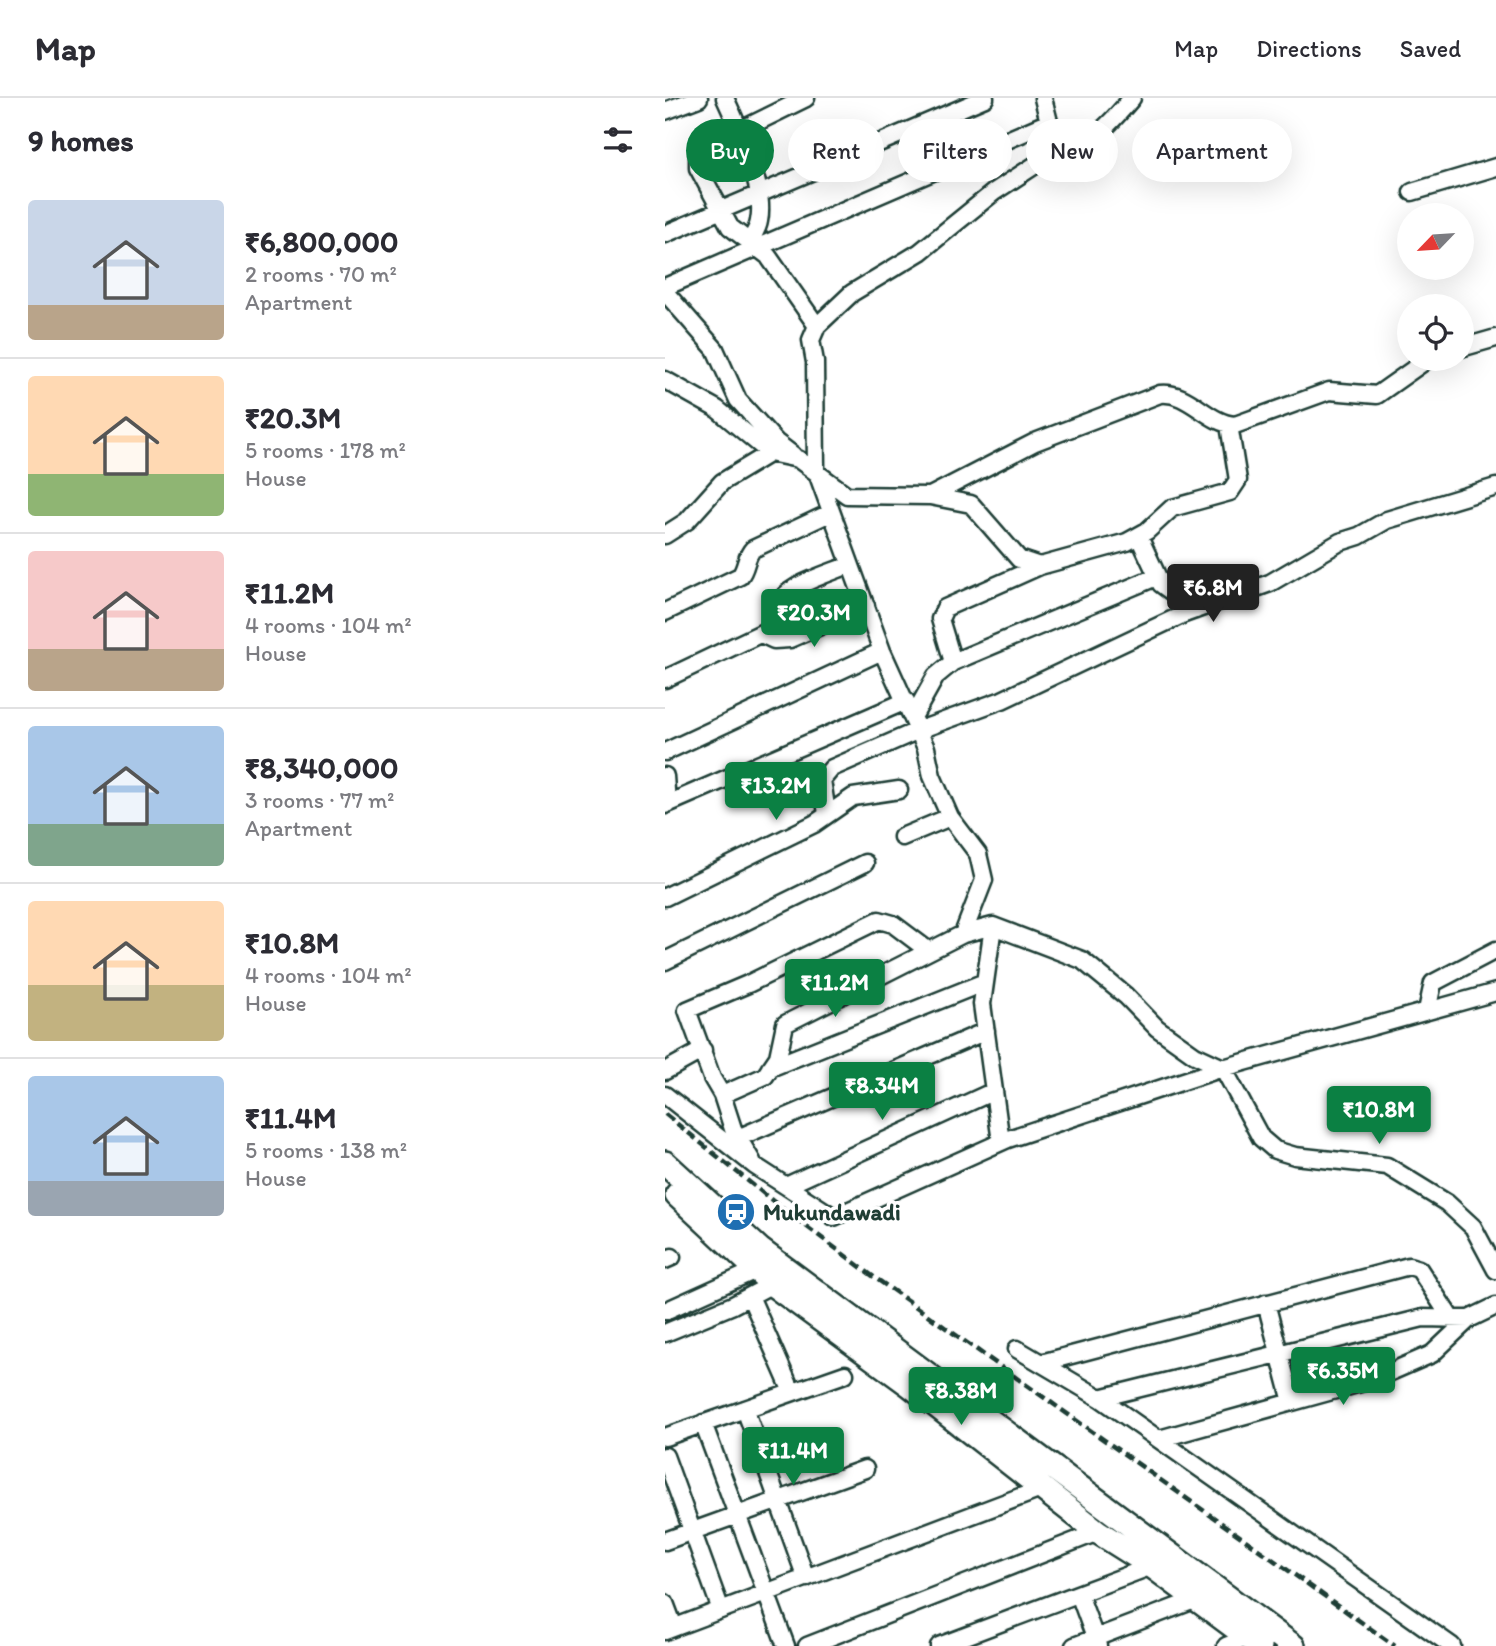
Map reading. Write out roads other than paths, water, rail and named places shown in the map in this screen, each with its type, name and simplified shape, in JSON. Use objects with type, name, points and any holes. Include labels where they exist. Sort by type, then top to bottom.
[{"type":"street","points":[[665,111],[699,98]]},
{"type":"street","points":[[725,98],[735,119]]},
{"type":"street","points":[[764,119],[806,98]]},
{"type":"street","points":[[665,234],[985,98]]},
{"type":"street","points":[[1043,98],[1048,119]]},
{"type":"street","points":[[1115,119],[1132,98]]},
{"type":"street","points":[[1026,132],[754,244],[665,290],[715,349],[738,400],[776,442],[798,459],[847,495],[930,496],[971,504],[1020,559],[1039,566]]},
{"type":"street","points":[[1412,192],[1496,167]]},
{"type":"street","points":[[963,934],[984,880],[978,854],[950,817],[916,724],[882,652],[816,470],[815,362],[811,340],[817,326],[852,293],[920,251],[994,192],[1026,171]]},
{"type":"street","points":[[705,182],[720,211],[735,232],[754,244],[817,326]]},
{"type":"street","points":[[754,244],[759,223],[758,194],[755,182]]},
{"type":"street","points":[[1474,344],[1496,338]]},
{"type":"street","points":[[930,496],[1035,442],[1160,394],[1176,395],[1229,425],[1329,391],[1377,396],[1411,371]]},
{"type":"street","points":[[665,380],[717,409],[770,453],[798,459]]},
{"type":"street","points":[[953,662],[940,619],[945,608],[1039,566],[1139,537],[1172,508],[1223,495],[1233,488],[1238,480],[1229,425]]},
{"type":"street","points":[[665,535],[687,521],[722,482],[770,453]]},
{"type":"street","points":[[827,814],[822,780],[826,772],[916,724],[1002,701],[1196,610],[1270,583],[1340,542],[1359,536],[1387,520],[1496,487]]},
{"type":"street","points":[[665,612],[740,576],[745,570],[748,554],[753,550],[830,513]]},
{"type":"street","points":[[1139,537],[1156,577],[1196,610]]},
{"type":"street","points":[[665,678],[761,634],[777,622],[781,605],[790,590],[849,565]]},
{"type":"street","points":[[916,724],[936,676],[953,662],[1156,577]]},
{"type":"street","points":[[761,634],[774,640],[790,639],[866,606]]},
{"type":"street","points":[[665,752],[882,652]]},
{"type":"street","points":[[665,776],[666,804],[906,701]]},
{"type":"street","points":[[665,897],[827,814],[853,797],[899,790]]},
{"type":"street","points":[[902,837],[950,817]]},
{"type":"street","points":[[665,961],[865,863]]},
{"type":"street","points":[[755,1166],[733,1129],[687,1010],[748,984],[879,920],[893,924],[929,951]]},
{"type":"street","points":[[993,926],[982,1004],[1001,1142]]},
{"type":"street","points":[[722,1095],[765,1076],[778,1057],[785,1024],[963,934],[993,926],[1081,960],[1126,996],[1157,1028],[1195,1055],[1223,1068],[1261,1139],[1275,1150],[1295,1156],[1387,1166],[1447,1203],[1473,1227],[1496,1270]]},
{"type":"street","points":[[1427,1011],[1433,983],[1496,950]]},
{"type":"street","points":[[770,1068],[985,982]]},
{"type":"street","points":[[665,1095],[755,1166],[834,1217],[1001,1142],[1223,1068],[1496,992]]},
{"type":"street","points":[[740,1137],[986,1031]]},
{"type":"street","points":[[665,1071],[702,1050]]},
{"type":"street","points":[[786,1186],[994,1091]]},
{"type":"street","points":[[665,1163],[773,1272],[1293,1646]]},
{"type":"street","points":[[665,1183],[1041,1489],[1255,1642]]},
{"type":"street","points":[[1041,1363],[1409,1266],[1419,1269],[1450,1317]]},
{"type":"street","points":[[665,1333],[750,1296],[773,1272]]},
{"type":"street","points":[[665,1311],[773,1272]]},
{"type":"street","points":[[750,1296],[792,1392]]},
{"type":"street","points":[[1266,1303],[1277,1354],[1292,1402]]},
{"type":"street","points":[[1160,1439],[1372,1380],[1432,1354],[1469,1319],[1496,1306]]},
{"type":"street","points":[[1100,1398],[1423,1318],[1469,1319]]},
{"type":"street","points":[[1017,1349],[1100,1398],[1452,1646]]},
{"type":"street","points":[[665,1437],[845,1374]]},
{"type":"street","points":[[745,1409],[806,1578]]},
{"type":"street","points":[[703,1423],[786,1646]]},
{"type":"street","points":[[665,1457],[721,1610]]},
{"type":"street","points":[[665,1541],[865,1469]]},
{"type":"street","points":[[665,1603],[670,1629],[1041,1489]]},
{"type":"street","points":[[807,1646],[1098,1532]]},
{"type":"street","points":[[939,1646],[1152,1566]]},
{"type":"street","points":[[1079,1594],[1096,1642]]},
{"type":"street","points":[[1075,1646],[1096,1642],[1196,1599]]},
{"type":"street","points":[[1226,1646],[1255,1642]]},
{"type":"railway","points":[[665,1114],[779,1206],[874,1277],[1395,1646]]},
{"type":"place","name":"Mukundawadi","points":[[736,1212]]}]
